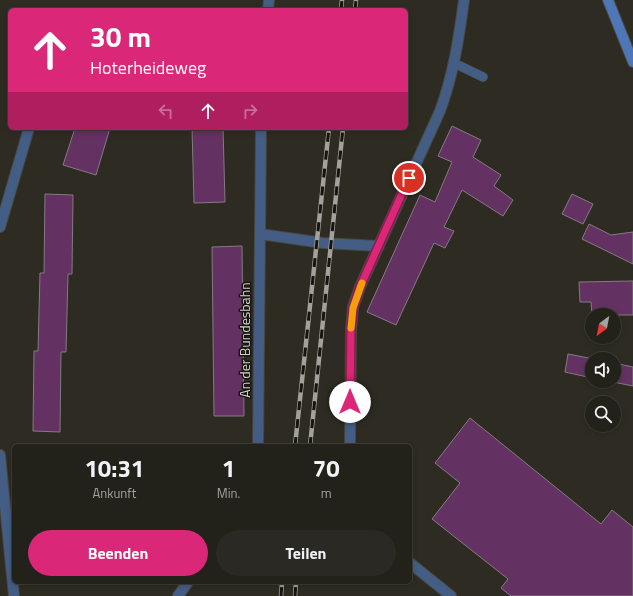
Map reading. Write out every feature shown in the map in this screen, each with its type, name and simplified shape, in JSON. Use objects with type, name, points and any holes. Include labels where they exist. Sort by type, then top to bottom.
[{"type":"main road","points":[[608,0],[633,62]]},
{"type":"street","points":[[350,444],[351,330],[353,308],[360,287],[440,111],[447,92],[454,63],[464,0]]},
{"type":"street","points":[[0,227],[28,130]]},
{"type":"street","name":"An der Bundesbahn","points":[[258,444],[261,130]]},
{"type":"street","points":[[260,234],[323,243],[379,246]]},
{"type":"street","points":[[0,455],[12,576]]},
{"type":"street","points":[[412,565],[451,596]]},
{"type":"street","points":[[13,584],[14,596]]},
{"type":"street","points":[[178,596],[187,584]]},
{"type":"lane","points":[[454,63],[483,77]]},
{"type":"building","points":[[452,126],[481,140],[473,157],[501,175],[494,186],[513,200],[503,216],[462,190],[444,227],[454,231],[445,248],[434,243],[396,325],[367,312],[420,195],[435,202],[452,162],[438,156]]},
{"type":"building","points":[[74,130],[109,130],[96,175],[63,165]]},
{"type":"building","points":[[192,130],[223,130],[225,202],[194,203]]},
{"type":"building","points":[[45,194],[73,195],[72,274],[68,274],[66,352],[61,352],[60,432],[33,431],[34,351],[38,351],[40,273],[44,273]]},
{"type":"building","points":[[572,194],[593,204],[583,224],[562,214]]},
{"type":"building","points":[[589,224],[611,235],[633,232],[633,264],[582,239]]},
{"type":"building","points":[[242,246],[244,416],[214,416],[212,247]]},
{"type":"building","points":[[633,281],[633,315],[621,315],[621,308],[591,308],[591,302],[580,302],[579,282]]},
{"type":"building","points":[[568,354],[585,357],[585,376],[565,372]]},
{"type":"building","points":[[621,364],[633,367],[633,386],[621,384]]},
{"type":"building","points":[[470,418],[601,524],[612,510],[633,527],[633,596],[511,596],[501,588],[508,579],[432,519],[460,483],[435,463]]},
{"type":"railway","points":[[341,8],[342,0]]},
{"type":"railway","points":[[355,8],[356,0]]},
{"type":"railway","points":[[295,444],[329,130]]},
{"type":"railway","points":[[310,444],[343,130]]},
{"type":"railway","points":[[281,596],[282,584]]},
{"type":"railway","points":[[295,596],[296,584]]},
{"type":"slow traffic","points":[[351,328],[353,308],[362,283]]},
{"type":"route","points":[[350,402],[351,330],[353,308],[360,287],[409,178]]}]
